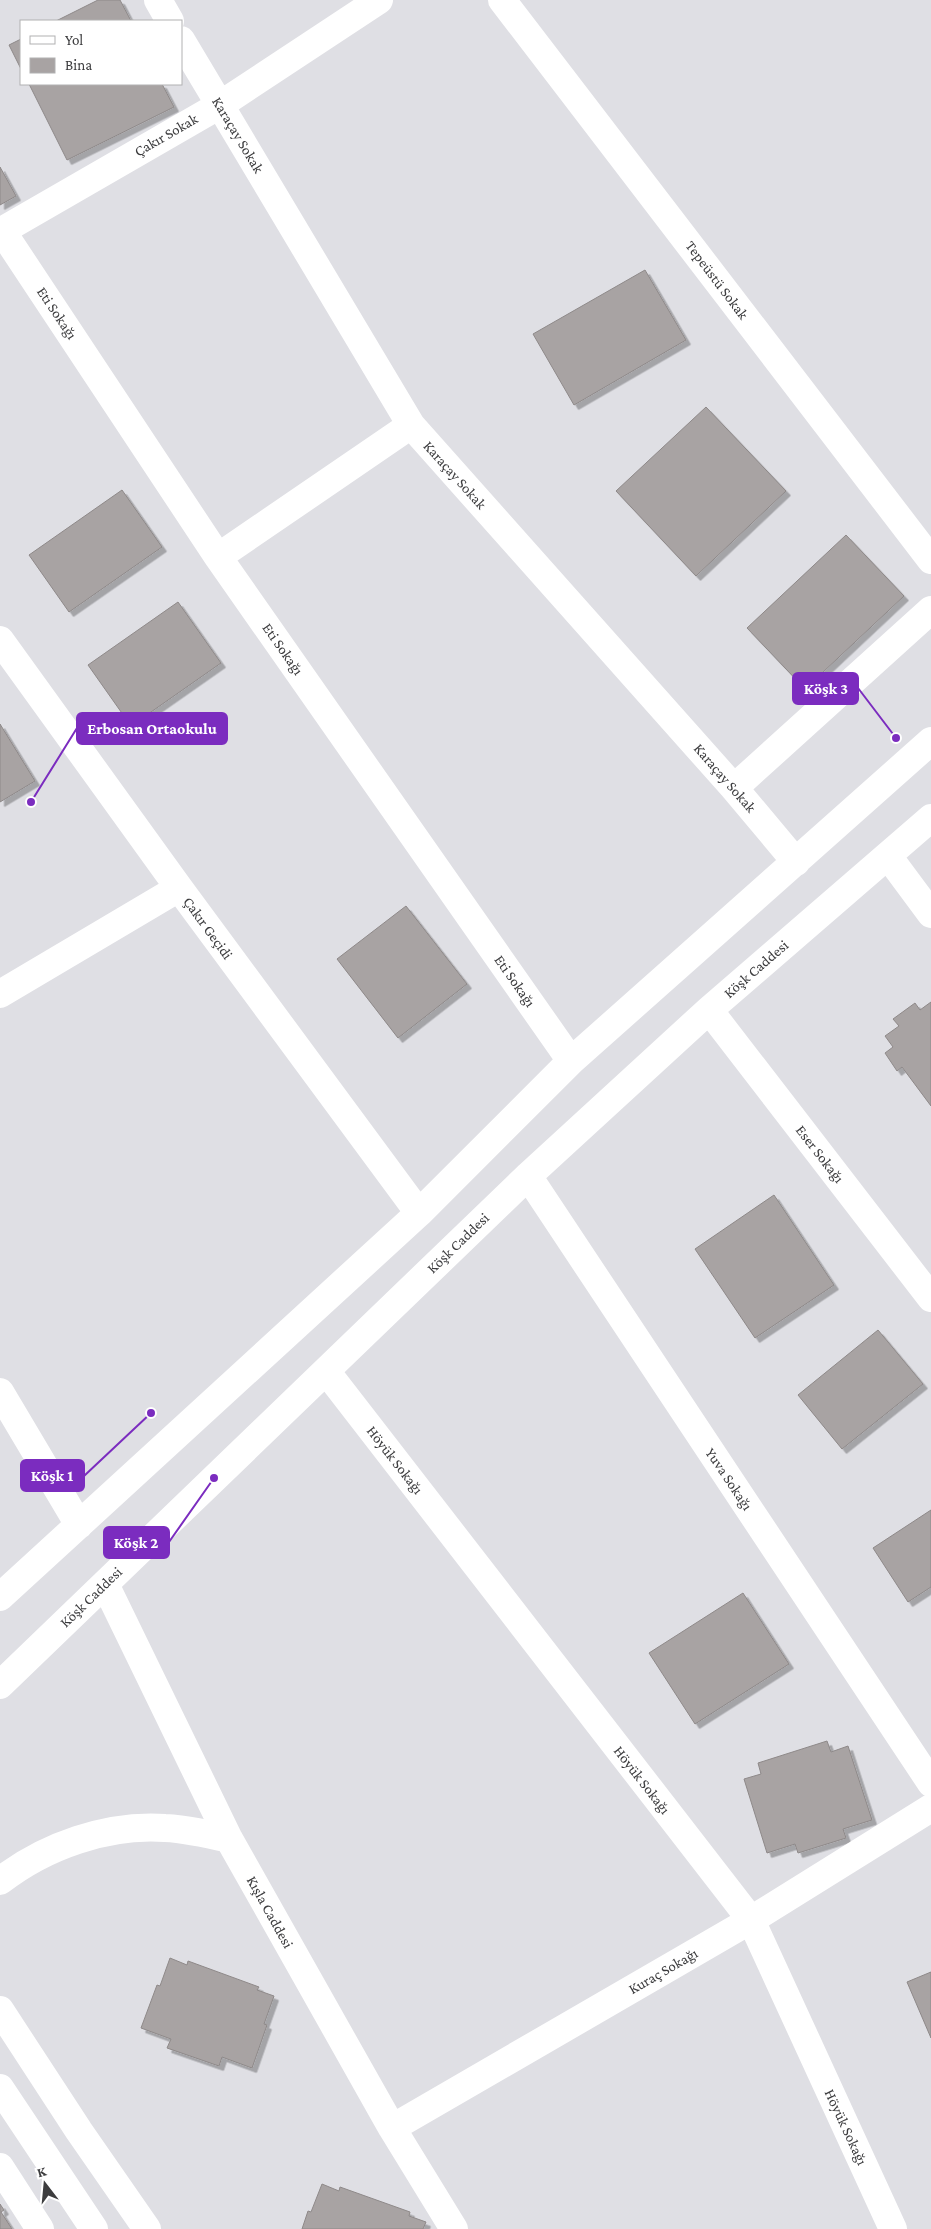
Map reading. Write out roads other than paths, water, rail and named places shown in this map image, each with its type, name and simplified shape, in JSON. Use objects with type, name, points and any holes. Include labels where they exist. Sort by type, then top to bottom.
[{"type":"street","points":[[158,0],[169,20]]},
{"type":"street","name":"Çakır Sokak","points":[[1,231],[220,104],[379,0]]},
{"type":"street","name":"Tepeüstü Sokak","points":[[502,0],[931,560]]},
{"type":"street","name":"Karaçay Sokak","points":[[182,42],[411,425],[734,788],[796,862]]},
{"type":"street","name":"Eti Sokağı","points":[[1,231],[218,557],[571,1062]]},
{"type":"street","points":[[218,557],[411,425]]},
{"type":"street","points":[[734,788],[931,610]]},
{"type":"street","name":"Çakır Geçidi","points":[[0,640],[178,888],[419,1213]]},
{"type":"street","points":[[0,1597],[419,1213],[571,1062],[931,741]]},
{"type":"street","name":"Köşk Caddesi","points":[[0,1685],[528,1176],[709,1010],[931,818]]},
{"type":"street","points":[[888,856],[931,914]]},
{"type":"street","points":[[0,994],[178,888]]},
{"type":"street","name":"Eser Sokağı","points":[[709,1010],[931,1298]]},
{"type":"street","name":"Yuva Sokağı","points":[[528,1176],[931,1783]]},
{"type":"street","name":"Höyük Sokağı","points":[[326,1371],[751,1920],[893,2229]]},
{"type":"street","points":[[0,1392],[79,1525]]},
{"type":"street","name":"Kışla Caddesi","points":[[105,1584],[229,1839],[392,2128],[454,2229]]},
{"type":"street","name":"Kuraç Sokağı","points":[[392,2128],[751,1920],[931,1808]]},
{"type":"street","points":[[0,1881],[34,1859],[64,1844],[96,1835],[129,1829],[163,1828],[197,1832],[229,1839]]},
{"type":"street","points":[[0,2010],[79,2131],[147,2229]]},
{"type":"street","points":[[0,2088],[89,2227]]},
{"type":"street","points":[[0,2167],[40,2229]]},
{"type":"place","name":"Köşk 3","points":[[896,738]]},
{"type":"place","name":"Erbosan Ortaokulu","points":[[31,802]]},
{"type":"place","name":"Köşk 1","points":[[151,1413]]},
{"type":"place","name":"Köşk 2","points":[[214,1478]]}]
